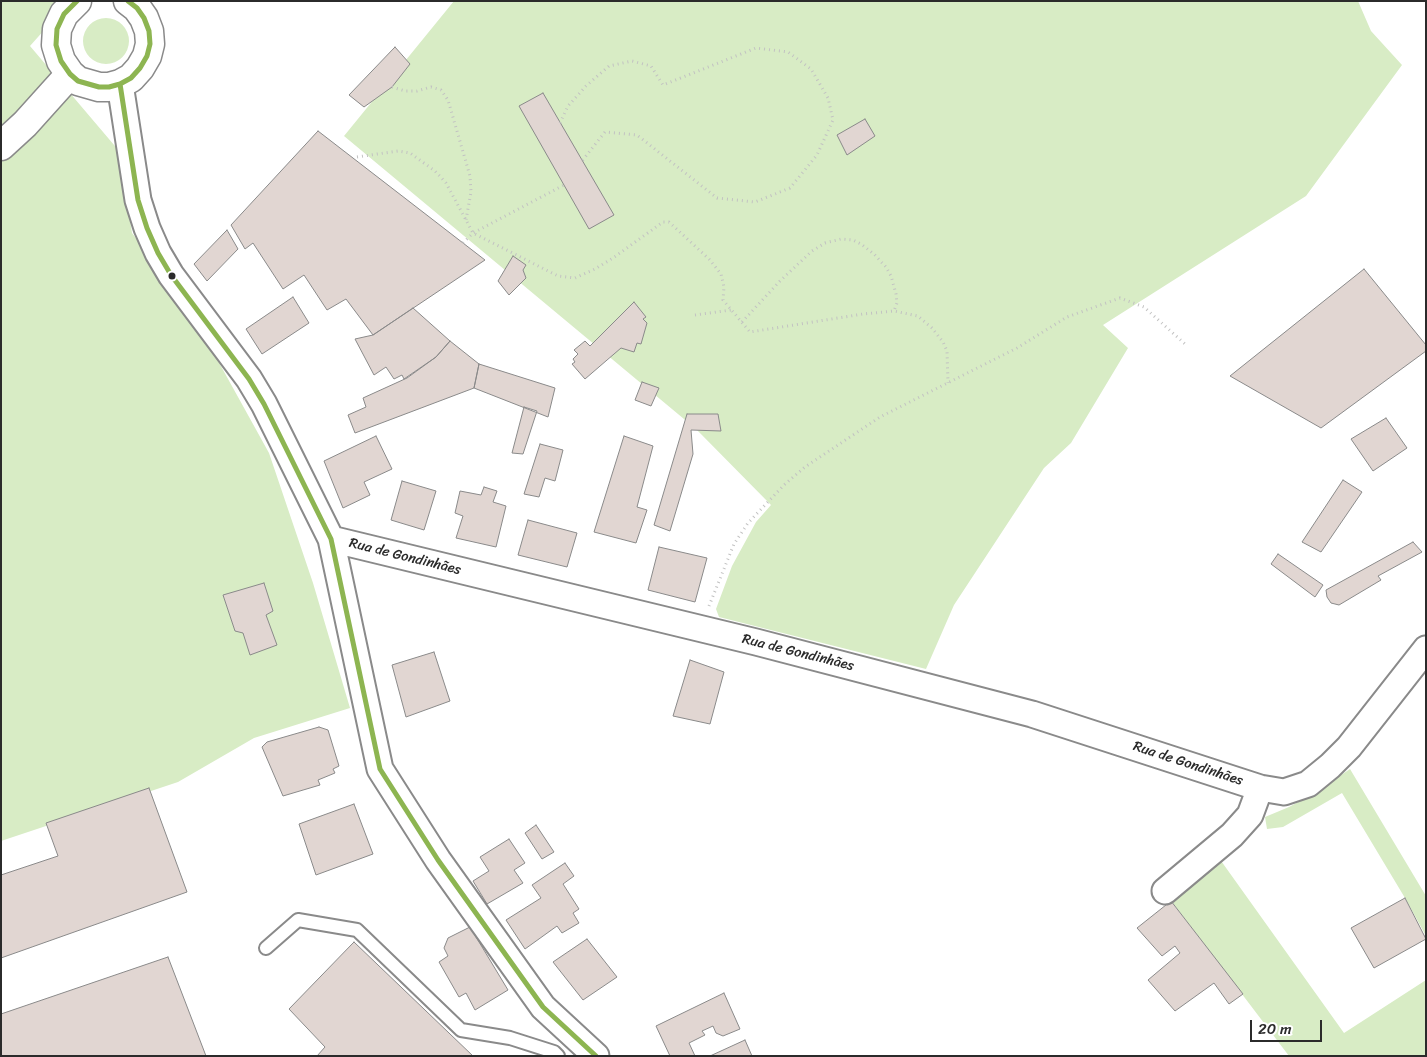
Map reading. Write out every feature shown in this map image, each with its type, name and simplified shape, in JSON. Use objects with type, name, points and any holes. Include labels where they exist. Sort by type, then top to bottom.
[{"type":"street","points":[[75,2],[64,14],[58,29],[56,45],[61,61],[70,74],[78,81],[93,86],[110,87],[131,78],[147,56],[150,44],[149,31],[144,18],[128,1]]},
{"type":"street","points":[[1,146],[25,124],[70,74]]},
{"type":"street","points":[[120,84],[138,200],[158,253],[171,275],[244,372],[264,404],[331,539],[380,769],[438,860],[543,1006],[596,1056]]},
{"type":"street","name":"Rua de Gondinhães","points":[[331,539],[704,629],[1032,714],[1260,788],[1284,792],[1308,784],[1330,766],[1349,747],[1426,650]]},
{"type":"street","name":"Rua de Gondinhães","points":[[1165,891],[1238,828],[1250,815],[1260,788]]},
{"type":"lane","points":[[266,948],[298,920],[357,930],[461,1030],[510,1038],[554,1052],[558,1056]]},
{"type":"path","points":[[560,123],[568,106],[586,86],[610,66],[632,60],[651,66],[663,85],[756,48],[788,52],[810,69],[828,98],[833,120],[817,155],[790,188],[756,202],[716,198],[637,135],[605,132],[582,161]]},
{"type":"path","points":[[392,87],[405,91],[417,91],[431,87],[442,90],[448,100],[470,176],[471,192],[466,220]]},
{"type":"path","points":[[357,157],[398,151],[410,153],[435,170],[446,183],[473,233],[558,276],[575,278],[613,258],[663,222],[669,222],[710,259],[722,274],[723,300],[750,332],[863,314],[894,311],[918,316],[932,328],[943,342],[947,351],[948,383]]},
{"type":"path","points":[[463,243],[473,233],[564,185]]},
{"type":"path","points":[[742,322],[780,281],[812,251],[825,243],[841,239],[852,240],[861,244],[886,267],[891,276],[896,294],[897,302],[894,311]]},
{"type":"path","points":[[704,629],[710,602],[734,544],[748,523],[784,485],[805,467],[880,417],[1016,348],[1067,317],[1120,298],[1144,307],[1185,344]]},
{"type":"path","points":[[695,315],[731,310]]},
{"type":"green space","points":[[1,1],[70,1],[30,46],[120,152],[132,233],[186,303],[269,453],[313,583],[350,708],[254,738],[178,782],[1,841]]},
{"type":"green space","points":[[454,1],[1358,1],[1371,31],[1402,65],[1306,196],[1103,325],[1128,348],[1071,443],[1044,468],[954,605],[926,669],[719,617],[716,609],[732,566],[756,522],[771,505],[696,429],[344,136]]},
{"type":"green space","points":[[111,18],[115,19],[125,28],[128,32],[128,50],[119,60],[111,64],[101,64],[93,60],[84,50],[83,36],[87,28],[97,19]]},
{"type":"green space","points":[[1350,769],[1426,896],[1426,936],[1342,793],[1283,827],[1267,829],[1265,817],[1313,794]]},
{"type":"green space","points":[[1219,858],[1344,1033],[1426,980],[1426,1056],[1289,1056],[1169,898]]},
{"type":"building","points":[[395,47],[410,64],[392,87],[364,107],[349,95]]},
{"type":"building","points":[[543,93],[614,215],[589,229],[519,106]]},
{"type":"building","points":[[865,119],[875,136],[847,155],[837,135]]},
{"type":"building","points":[[318,131],[485,260],[373,335],[346,299],[327,310],[304,275],[283,289],[253,243],[245,249],[231,225]]},
{"type":"building","points":[[227,230],[238,249],[207,281],[194,264]]},
{"type":"building","points":[[513,256],[526,265],[523,270],[526,278],[509,295],[498,281]]},
{"type":"building","points":[[1364,269],[1426,345],[1426,351],[1321,428],[1230,376]]},
{"type":"building","points":[[293,297],[309,323],[262,354],[246,329]]},
{"type":"building","points":[[634,302],[646,317],[643,319],[647,323],[641,344],[637,343],[634,352],[621,348],[585,379],[572,364],[575,362],[573,359],[578,354],[574,350],[585,341],[590,346]]},
{"type":"building","points":[[413,308],[450,341],[436,357],[404,379],[402,375],[394,379],[386,367],[374,375],[355,339],[373,335]]},
{"type":"building","points":[[450,341],[479,364],[474,388],[355,433],[348,415],[366,407],[363,398],[407,378],[436,357]]},
{"type":"building","points":[[479,364],[555,388],[548,417],[474,388]]},
{"type":"building","points":[[642,382],[659,388],[651,406],[635,400]]},
{"type":"building","points":[[524,407],[537,411],[523,454],[512,453]]},
{"type":"building","points":[[687,414],[718,414],[721,431],[691,430],[693,454],[670,531],[654,525]]},
{"type":"building","points":[[1386,418],[1407,448],[1373,471],[1351,439]]},
{"type":"building","points":[[376,436],[392,469],[364,482],[370,495],[343,508],[324,461]]},
{"type":"building","points":[[624,436],[653,446],[637,507],[647,510],[636,543],[594,532]]},
{"type":"building","points":[[540,444],[563,450],[555,481],[545,478],[539,497],[524,494]]},
{"type":"building","points":[[1343,480],[1362,492],[1321,552],[1302,542]]},
{"type":"building","points":[[402,481],[436,491],[424,530],[391,520]]},
{"type":"building","points":[[484,487],[497,491],[493,502],[506,506],[496,547],[456,538],[463,516],[455,513],[460,491],[481,495]]},
{"type":"building","points":[[528,520],[577,533],[567,567],[518,555]]},
{"type":"building","points":[[1413,542],[1422,552],[1378,576],[1381,580],[1339,605],[1331,603],[1327,597],[1326,590]]},
{"type":"building","points":[[659,547],[707,558],[695,602],[648,590]]},
{"type":"building","points":[[1278,554],[1323,585],[1315,597],[1271,564]]},
{"type":"building","points":[[264,583],[273,611],[266,615],[277,645],[250,655],[243,633],[235,631],[223,595]]},
{"type":"building","points":[[434,652],[450,701],[406,717],[392,665]]},
{"type":"building","points":[[690,660],[724,672],[710,724],[673,716]]},
{"type":"building","points":[[319,727],[328,730],[339,766],[333,769],[335,773],[318,780],[320,785],[283,796],[262,747],[267,742]]},
{"type":"building","points":[[149,788],[187,892],[1,958],[1,875],[58,856],[46,823]]},
{"type":"building","points":[[354,804],[373,854],[316,875],[299,824]]},
{"type":"building","points":[[536,825],[554,852],[542,859],[525,833]]},
{"type":"building","points":[[509,839],[525,863],[514,870],[523,883],[487,904],[473,881],[489,871],[480,857]]},
{"type":"building","points":[[565,863],[574,876],[563,884],[579,909],[573,913],[579,923],[562,933],[557,926],[525,949],[506,920],[541,898],[532,885]]},
{"type":"building","points":[[1405,898],[1426,939],[1374,968],[1351,928]]},
{"type":"building","points":[[1171,901],[1243,994],[1229,1004],[1214,983],[1175,1011],[1148,980],[1180,953],[1175,946],[1162,956],[1137,928]]},
{"type":"building","points":[[470,927],[508,990],[475,1010],[466,993],[459,997],[439,962],[448,956],[444,948],[448,938]]},
{"type":"building","points":[[587,939],[617,977],[583,1000],[553,962]]},
{"type":"building","points":[[354,942],[473,1056],[317,1056],[325,1047],[289,1009]]},
{"type":"building","points":[[168,957],[206,1056],[1,1056],[1,1014]]},
{"type":"building","points":[[724,993],[740,1029],[723,1036],[716,1033],[713,1026],[702,1031],[705,1035],[689,1043],[695,1056],[670,1056],[656,1026]]},
{"type":"building","points":[[745,1040],[752,1056],[710,1056]]},
{"type":"transit line","points":[[77,1],[64,14],[57,29],[56,45],[61,61],[70,74],[78,81],[99,87],[120,84],[131,78],[147,56],[150,44],[149,31],[144,18],[137,8],[128,1]]},
{"type":"transit line","points":[[120,84],[138,200],[158,253],[171,275],[249,379],[264,404],[331,539],[380,769],[438,860],[543,1007],[596,1056]]}]
